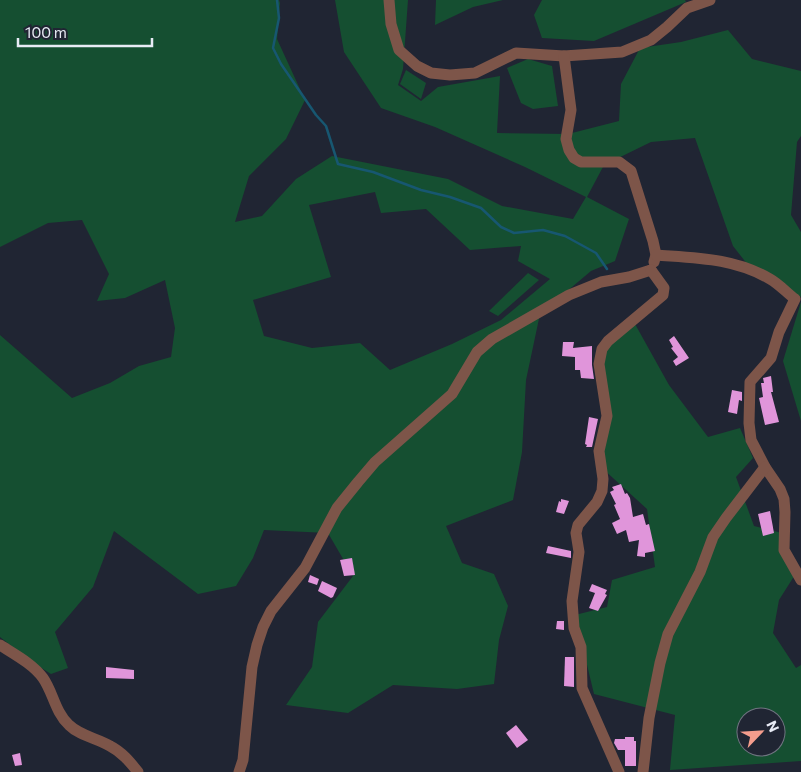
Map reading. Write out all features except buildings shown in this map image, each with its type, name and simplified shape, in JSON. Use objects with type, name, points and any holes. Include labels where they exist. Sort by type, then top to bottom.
[{"type":"street","points":[[389,0],[391,24],[400,50],[417,66],[431,73],[464,75],[475,73],[516,53],[564,56],[622,52],[651,40],[667,28],[687,8],[710,0]]},
{"type":"street","points":[[564,56],[571,110],[566,139],[569,150],[574,158],[581,162],[619,162],[630,171],[654,240],[656,256],[651,270]]},
{"type":"street","points":[[656,256],[716,259],[745,267],[771,280],[794,299],[779,332],[771,358],[750,382],[749,423],[751,440],[784,499],[786,512],[784,550],[801,580]]},
{"type":"street","points":[[239,772],[243,760],[252,667],[263,627],[271,611],[305,568],[337,508],[358,482],[375,462],[452,394],[477,352],[492,339],[569,295],[601,282],[629,277],[651,270]]},
{"type":"street","points":[[619,772],[582,688],[581,647],[574,628],[572,601],[580,552],[576,533],[578,525],[596,502],[602,490],[604,479],[599,451],[607,416],[600,364],[602,349],[608,340],[663,295],[664,288],[651,270]]},
{"type":"street","points":[[643,772],[649,718],[668,634],[700,572],[713,537],[765,467]]},
{"type":"street","points":[[0,645],[33,668],[43,678],[60,715],[70,726],[123,754],[138,772]]},
{"type":"green space","points":[[0,0],[279,0],[277,39],[305,100],[286,139],[249,176],[235,222],[262,216],[296,179],[332,156],[448,179],[502,206],[573,219],[586,197],[525,167],[435,127],[381,108],[344,52],[335,0],[408,0],[403,69],[398,85],[421,101],[438,87],[500,76],[497,133],[568,134],[619,121],[621,84],[640,48],[681,42],[728,30],[752,59],[801,71],[801,136],[797,142],[791,215],[801,232],[801,297],[755,274],[733,246],[695,138],[651,142],[604,165],[587,197],[629,219],[615,261],[591,271],[540,314],[526,380],[522,452],[513,500],[446,526],[462,563],[494,574],[508,606],[499,640],[494,684],[457,689],[393,685],[348,713],[286,705],[312,667],[318,622],[353,576],[328,533],[264,530],[253,558],[236,586],[198,594],[114,531],[93,587],[55,632],[68,668],[51,674],[0,637],[0,335],[72,398],[110,383],[139,366],[171,357],[175,328],[165,280],[125,298],[97,301],[109,274],[82,220],[48,223],[0,247]],"holes":[[[375,192],[381,213],[426,209],[470,250],[521,246],[518,261],[550,279],[501,320],[452,344],[390,370],[360,343],[312,348],[264,336],[253,300],[331,277],[309,205]]]},
{"type":"green space","points":[[436,0],[503,0],[473,7],[435,25]]},
{"type":"green space","points":[[542,0],[685,0],[686,2],[594,41],[542,38],[534,15]]},
{"type":"green space","points":[[528,59],[552,66],[558,106],[533,109],[521,103],[507,68]]},
{"type":"green space","points":[[406,70],[426,83],[421,99],[400,84]]},
{"type":"green space","points":[[528,273],[539,280],[498,316],[489,311]]},
{"type":"green space","points":[[801,302],[801,421],[783,361]]},
{"type":"green space","points":[[635,324],[669,385],[708,437],[740,428],[753,458],[736,477],[754,526],[782,533],[798,570],[779,600],[773,633],[796,668],[801,665],[801,761],[670,770],[675,715],[594,694],[575,615],[607,607],[612,580],[655,567],[647,509],[602,468],[604,409],[598,363],[606,337]]},
{"type":"waterway","points":[[277,0],[279,18],[273,48],[281,64],[316,115],[326,126],[338,164],[373,172],[421,190],[450,197],[481,208],[501,227],[514,233],[543,230],[565,236],[596,253],[607,269]]}]
